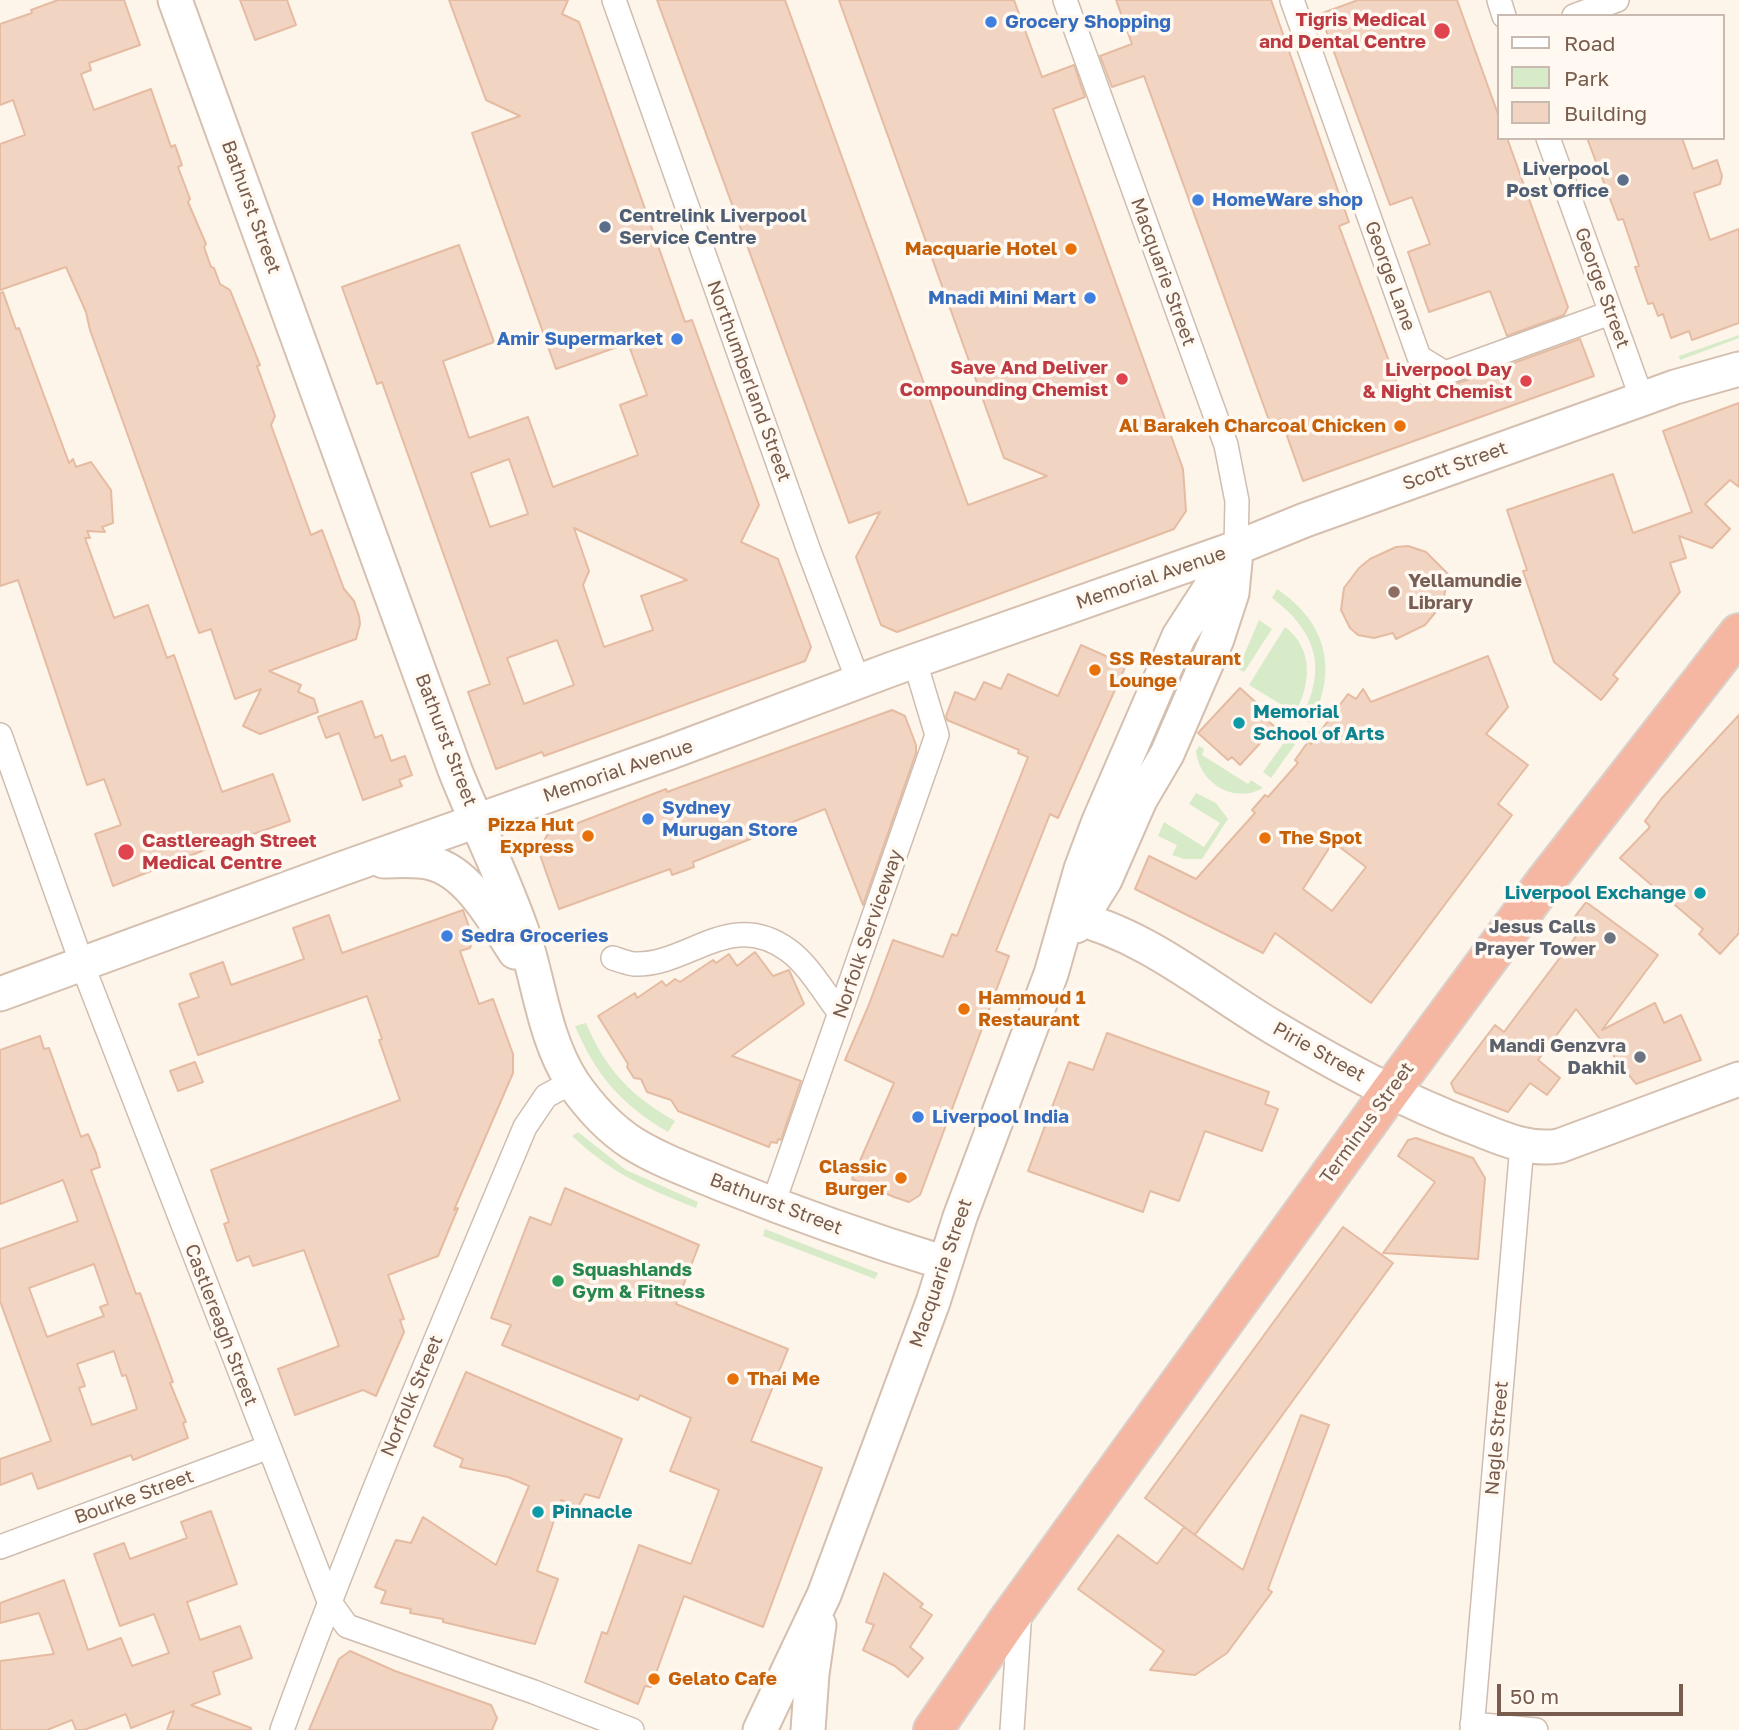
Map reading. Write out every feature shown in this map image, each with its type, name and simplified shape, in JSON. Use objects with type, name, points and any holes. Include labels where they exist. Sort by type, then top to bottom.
[{"type":"highway","name":"Terminus Street","points":[[933,1730],[1014,1613],[1390,1091],[1545,882],[1739,634]]},
{"type":"highway","name":"Terminus Street","points":[[906,1730],[1014,1613]]},
{"type":"street","name":"Bathurst Street","points":[[175,0],[455,770],[525,938],[535,984],[556,1050],[572,1082],[607,1124],[653,1156],[773,1204],[894,1248],[945,1263]]},
{"type":"street","name":"Northumberland Street","points":[[614,0],[799,523],[859,683]]},
{"type":"street","name":"Macquarie Street","points":[[760,1730],[824,1595],[1059,952],[1075,918],[1081,869],[1098,821],[1179,636],[1236,548],[1237,500],[1226,445],[1065,0]]},
{"type":"street","name":"George Lane","points":[[1292,0],[1419,357],[1445,373],[1610,313]]},
{"type":"street","points":[[1580,14],[1618,0]]},
{"type":"street","name":"George Street","points":[[1549,140],[1642,398]]},
{"type":"street","name":"Scott Street","points":[[1684,382],[1739,352]]},
{"type":"street","points":[[1684,382],[1739,359]]},
{"type":"street","name":"Scott Street","points":[[1236,548],[1305,520],[1684,382],[1739,369]]},
{"type":"street","name":"Memorial Avenue","points":[[0,993],[1236,548]]},
{"type":"street","name":"Norfolk Serviceway","points":[[773,1204],[937,735],[915,662]]},
{"type":"street","name":"Castlereagh Street","points":[[0,735],[82,964],[329,1601],[347,1626],[534,1692],[632,1730]]},
{"type":"street","points":[[362,861],[433,863],[455,875],[483,904],[535,984]]},
{"type":"street","name":"Pirie Street","points":[[1075,918],[1116,932],[1160,954],[1272,1026],[1390,1091],[1434,1112],[1522,1145],[1541,1149],[1559,1146],[1739,1079]]},
{"type":"street","points":[[613,958],[632,964],[656,961],[726,935],[751,935],[775,942],[790,951],[840,1013]]},
{"type":"street","name":"Norfolk Street","points":[[282,1730],[329,1601],[400,1424],[525,1127],[546,1096],[572,1082]]},
{"type":"street","name":"Nagle Street","points":[[1472,1727],[1522,1145]]},
{"type":"street","name":"Bourke Street","points":[[0,1547],[269,1447]]},
{"type":"street","name":"Macquarie Street","points":[[808,1730],[812,1674],[824,1595]]},
{"type":"street","points":[[1012,1730],[1014,1613]]},
{"type":"street","points":[[1472,1727],[1536,1730]]},
{"type":"green space","points":[[1739,335],[1739,338],[1680,360],[1679,356]]},
{"type":"green space","points":[[1277,589],[1307,617],[1317,632],[1323,649],[1324,685],[1310,723],[1301,718],[1314,683],[1313,652],[1308,637],[1299,624],[1272,598]]},
{"type":"green space","points":[[1259,620],[1272,629],[1244,672],[1238,669]]},
{"type":"green space","points":[[1285,627],[1301,646],[1307,667],[1307,679],[1295,713],[1249,685]]},
{"type":"green space","points":[[1288,737],[1296,743],[1271,778],[1263,772]]},
{"type":"green space","points":[[1199,746],[1204,749],[1202,755],[1248,784],[1251,780],[1263,788],[1240,794],[1219,788],[1204,772],[1199,762],[1196,751]]},
{"type":"green space","points":[[1196,793],[1216,803],[1228,819],[1202,859],[1184,859],[1172,855],[1177,845],[1158,836],[1164,822],[1204,847],[1220,823],[1189,804]]},
{"type":"green space","points":[[586,1023],[611,1068],[645,1102],[675,1121],[668,1132],[637,1111],[612,1088],[592,1060],[575,1026]]},
{"type":"green space","points":[[578,1132],[626,1170],[698,1202],[696,1208],[645,1186],[602,1161],[572,1136]]},
{"type":"green space","points":[[765,1229],[878,1273],[875,1279],[763,1236]]},
{"type":"building","points":[[58,0],[124,0],[140,45],[89,63],[91,70],[81,74],[94,110],[151,89],[171,147],[175,145],[182,165],[178,167],[190,199],[188,202],[206,244],[204,247],[211,267],[214,268],[220,284],[230,290],[260,365],[257,366],[275,416],[271,425],[311,535],[322,530],[344,589],[354,601],[359,616],[356,639],[269,671],[301,685],[298,692],[314,699],[318,712],[260,734],[243,726],[261,689],[235,699],[211,629],[199,633],[90,330],[86,312],[66,267],[0,290],[0,144],[25,135],[13,100],[0,105],[0,24]]},
{"type":"building","points":[[240,0],[287,0],[296,25],[255,40]]},
{"type":"building","points":[[449,0],[568,0],[562,14],[579,22],[685,322],[692,320],[759,505],[741,542],[778,559],[811,647],[805,661],[544,756],[542,752],[496,769],[468,692],[490,684],[382,382],[377,384],[342,287],[459,245],[494,342],[443,361],[469,438],[528,417],[553,487],[638,455],[620,405],[647,395],[628,343],[556,369],[472,133],[520,116],[486,100]],"holes":[[[509,459],[528,514],[490,527],[471,473]],[[574,528],[687,580],[641,596],[653,630],[604,647],[583,585],[589,571]],[[557,640],[574,685],[524,704],[507,658]]]},
{"type":"building","points":[[657,0],[785,0],[968,505],[1047,476],[1004,458],[839,0],[1014,0],[1042,77],[1074,65],[1085,97],[1053,109],[1183,469],[1186,511],[1174,529],[897,632],[881,625],[856,557],[880,512],[849,523]]},
{"type":"building","points":[[1116,0],[1271,0],[1349,222],[1339,226],[1400,391],[1419,384],[1432,391],[1450,386],[1580,339],[1594,376],[1303,481],[1281,419],[1270,423],[1144,76],[1112,87],[1100,56],[1132,44]]},
{"type":"building","points":[[1358,0],[1457,0],[1498,114],[1498,140],[1508,140],[1568,307],[1564,315],[1507,336],[1490,291],[1429,312],[1408,252],[1430,244],[1412,197],[1390,205],[1320,14]]},
{"type":"building","points":[[1588,140],[1683,140],[1693,169],[1717,160],[1722,176],[1720,184],[1694,193],[1710,240],[1739,229],[1739,323],[1692,340],[1689,331],[1671,338],[1663,314],[1658,316],[1653,303],[1648,304],[1623,219],[1618,220]]},
{"type":"building","points":[[3,292],[69,463],[73,459],[76,467],[91,462],[111,490],[113,523],[102,527],[105,532],[87,531],[90,538],[85,538],[114,618],[148,605],[167,658],[174,655],[222,792],[273,774],[290,821],[231,842],[230,840],[113,886],[95,834],[121,825],[104,779],[87,785],[18,580],[0,586],[0,293]]},
{"type":"building","points":[[1739,403],[1739,487],[1730,480],[1705,504],[1730,529],[1712,548],[1679,536],[1686,558],[1670,563],[1680,592],[1613,675],[1618,679],[1601,700],[1554,662],[1523,571],[1527,570],[1507,510],[1613,474],[1633,533],[1692,512],[1663,431]]},
{"type":"building","name":"Yellamundie Library","points":[[1408,546],[1426,552],[1448,574],[1439,608],[1425,625],[1396,639],[1393,633],[1374,638],[1358,635],[1350,628],[1341,610],[1344,588],[1359,568],[1370,559],[1396,547]]},
{"type":"building","points":[[1081,645],[1126,665],[1058,818],[1050,814],[996,951],[1009,956],[920,1195],[909,1202],[852,1179],[894,1083],[845,1060],[893,940],[943,957],[952,934],[957,936],[1028,757],[1018,753],[1019,750],[947,720],[946,716],[955,692],[975,700],[984,682],[1001,689],[1008,674],[1058,696]]},
{"type":"building","points":[[1488,656],[1508,707],[1486,734],[1528,765],[1498,804],[1512,815],[1371,1003],[1275,933],[1263,953],[1135,889],[1149,856],[1196,879],[1255,813],[1252,810],[1265,795],[1268,797],[1298,763],[1295,760],[1308,742],[1311,744],[1348,694],[1356,699],[1363,689],[1371,702]],"holes":[[[1333,842],[1366,867],[1332,911],[1303,889]]]},
{"type":"building","name":"Memorial School of Arts","points":[[1240,688],[1271,716],[1267,720],[1275,727],[1240,765],[1232,757],[1228,760],[1198,733]]},
{"type":"building","points":[[362,701],[375,738],[382,735],[391,761],[405,756],[412,775],[399,780],[402,786],[363,800],[339,733],[326,738],[318,717]]},
{"type":"building","points":[[892,710],[905,716],[916,745],[916,753],[863,905],[825,809],[693,862],[694,867],[672,875],[670,869],[559,909],[539,852],[547,835],[666,789],[667,792]]},
{"type":"building","name":"Liverpool Exchange","points":[[1739,715],[1739,933],[1720,954],[1699,934],[1703,929],[1620,858],[1650,827],[1645,821],[1662,798]]},
{"type":"building","points":[[1586,902],[1658,955],[1602,1030],[1655,1003],[1664,1023],[1681,1015],[1701,1060],[1636,1084],[1576,1009],[1538,1060],[1560,1078],[1547,1095],[1530,1083],[1508,1112],[1455,1092],[1451,1083],[1495,1025],[1504,1032],[1580,931],[1570,923]]},
{"type":"building","points":[[463,910],[473,938],[470,948],[460,951],[479,1004],[493,999],[513,1054],[513,1073],[454,1210],[458,1208],[438,1256],[388,1275],[404,1319],[400,1320],[404,1332],[376,1396],[363,1390],[295,1415],[278,1369],[339,1346],[304,1250],[253,1266],[249,1256],[237,1261],[224,1224],[229,1222],[211,1170],[400,1100],[367,996],[198,1055],[179,1004],[199,997],[190,974],[223,962],[231,985],[304,959],[293,928],[329,915],[342,953]]},
{"type":"building","points":[[755,952],[773,976],[789,970],[804,1004],[732,1056],[801,1081],[781,1140],[778,1139],[777,1143],[771,1142],[769,1147],[678,1111],[671,1100],[647,1092],[641,1079],[634,1078],[598,1016],[635,993],[637,998],[662,981],[666,986],[675,979],[680,982],[713,960],[716,963],[729,954],[737,966]]},
{"type":"building","points":[[1107,1033],[1269,1092],[1265,1104],[1278,1109],[1262,1151],[1205,1131],[1179,1201],[1150,1191],[1143,1212],[1028,1171],[1069,1062],[1093,1070]]},
{"type":"building","points":[[40,1036],[44,1049],[49,1048],[81,1137],[88,1134],[96,1153],[100,1167],[91,1170],[136,1294],[140,1293],[173,1382],[170,1383],[186,1422],[183,1423],[188,1438],[133,1460],[131,1455],[38,1489],[32,1473],[0,1485],[0,1459],[51,1441],[0,1301],[0,1249],[78,1221],[63,1180],[0,1204],[0,1050]],"holes":[[[94,1264],[108,1304],[100,1307],[104,1316],[47,1337],[29,1288]],[[114,1351],[122,1376],[126,1375],[137,1409],[92,1425],[79,1388],[85,1386],[77,1364]]]},
{"type":"building","points":[[195,1062],[203,1082],[178,1091],[170,1071]]},
{"type":"building","points":[[1416,1138],[1473,1158],[1485,1178],[1478,1259],[1383,1253],[1435,1182],[1398,1156],[1408,1140]]},
{"type":"building","points":[[565,1188],[699,1245],[676,1304],[788,1349],[751,1441],[822,1468],[763,1627],[684,1596],[651,1687],[645,1686],[638,1704],[585,1682],[602,1632],[607,1634],[639,1545],[691,1564],[719,1490],[670,1471],[691,1418],[640,1395],[638,1400],[502,1345],[511,1325],[491,1318],[530,1217],[551,1225]]},
{"type":"building","points":[[1343,1227],[1393,1263],[1195,1535],[1145,1498]]},
{"type":"building","name":"Pinnacle","points":[[466,1372],[622,1439],[599,1498],[585,1494],[578,1507],[561,1500],[537,1571],[558,1579],[535,1644],[443,1622],[443,1619],[410,1613],[411,1609],[381,1603],[386,1591],[375,1587],[396,1540],[411,1543],[423,1517],[496,1565],[529,1486],[508,1477],[460,1467],[463,1459],[434,1446]]},
{"type":"building","points":[[1301,1415],[1329,1425],[1268,1589],[1272,1592],[1227,1653],[1195,1675],[1150,1670],[1164,1651],[1078,1589],[1118,1535],[1157,1564],[1184,1527],[1243,1570]]},
{"type":"building","points":[[211,1511],[237,1584],[187,1602],[200,1640],[240,1626],[252,1658],[213,1672],[220,1694],[191,1705],[251,1730],[167,1730],[174,1711],[131,1728],[126,1714],[84,1730],[76,1730],[72,1720],[47,1730],[0,1730],[0,1661],[54,1654],[39,1613],[0,1623],[0,1603],[64,1580],[88,1650],[121,1638],[132,1666],[169,1653],[154,1614],[120,1626],[94,1554],[124,1543],[130,1559],[187,1538],[181,1522]]},
{"type":"building","points":[[884,1573],[923,1604],[920,1607],[932,1615],[910,1647],[923,1658],[908,1677],[895,1666],[863,1650],[874,1625],[866,1622]]},
{"type":"building","points":[[350,1651],[395,1671],[491,1705],[497,1718],[492,1730],[309,1730],[339,1659]]},
{"type":"place","name":"Grocery Shopping","points":[[991,22]]},
{"type":"place","name":"Tigris Medical and Dental Centre","points":[[1442,31]]},
{"type":"place","name":"Liverpool Post Office","points":[[1623,180]]},
{"type":"place","name":"HomeWare shop","points":[[1198,200]]},
{"type":"place","name":"Centrelink Liverpool Service Centre","points":[[605,227]]},
{"type":"place","name":"Macquarie Hotel","points":[[1071,249]]},
{"type":"place","name":"Mnadi Mini Mart","points":[[1090,298]]},
{"type":"place","name":"Amir Supermarket","points":[[677,339]]},
{"type":"place","name":"Save And Deliver Compounding Chemist","points":[[1122,379]]},
{"type":"place","name":"Liverpool Day & Night Chemist","points":[[1526,381]]},
{"type":"place","name":"Al Barakeh Charcoal Chicken","points":[[1400,426]]},
{"type":"place","name":"Yellamundie Library","points":[[1394,592]]},
{"type":"place","name":"SS Restaurant Lounge","points":[[1095,670]]},
{"type":"place","name":"Memorial School of Arts","points":[[1239,723]]},
{"type":"place","name":"Sydney Murugan Store","points":[[648,819]]},
{"type":"place","name":"Pizza Hut Express","points":[[588,836]]},
{"type":"place","name":"The Spot","points":[[1265,838]]},
{"type":"place","name":"Castlereagh Street Medical Centre","points":[[126,852]]},
{"type":"place","name":"Liverpool Exchange","points":[[1700,893]]},
{"type":"place","name":"Sedra Groceries","points":[[447,936]]},
{"type":"place","name":"Jesus Calls Prayer Tower","points":[[1610,938]]},
{"type":"place","name":"Hammoud 1 Restaurant","points":[[964,1009]]},
{"type":"place","name":"Mandi Genzvra Dakhil","points":[[1640,1057]]},
{"type":"place","name":"Liverpool India","points":[[918,1117]]},
{"type":"place","name":"Classic Burger","points":[[901,1178]]},
{"type":"place","name":"Squashlands Gym & Fitness","points":[[558,1281]]},
{"type":"place","name":"Thai Me","points":[[733,1379]]},
{"type":"place","name":"Pinnacle","points":[[538,1512]]},
{"type":"place","name":"Gelato Cafe","points":[[654,1679]]}]
